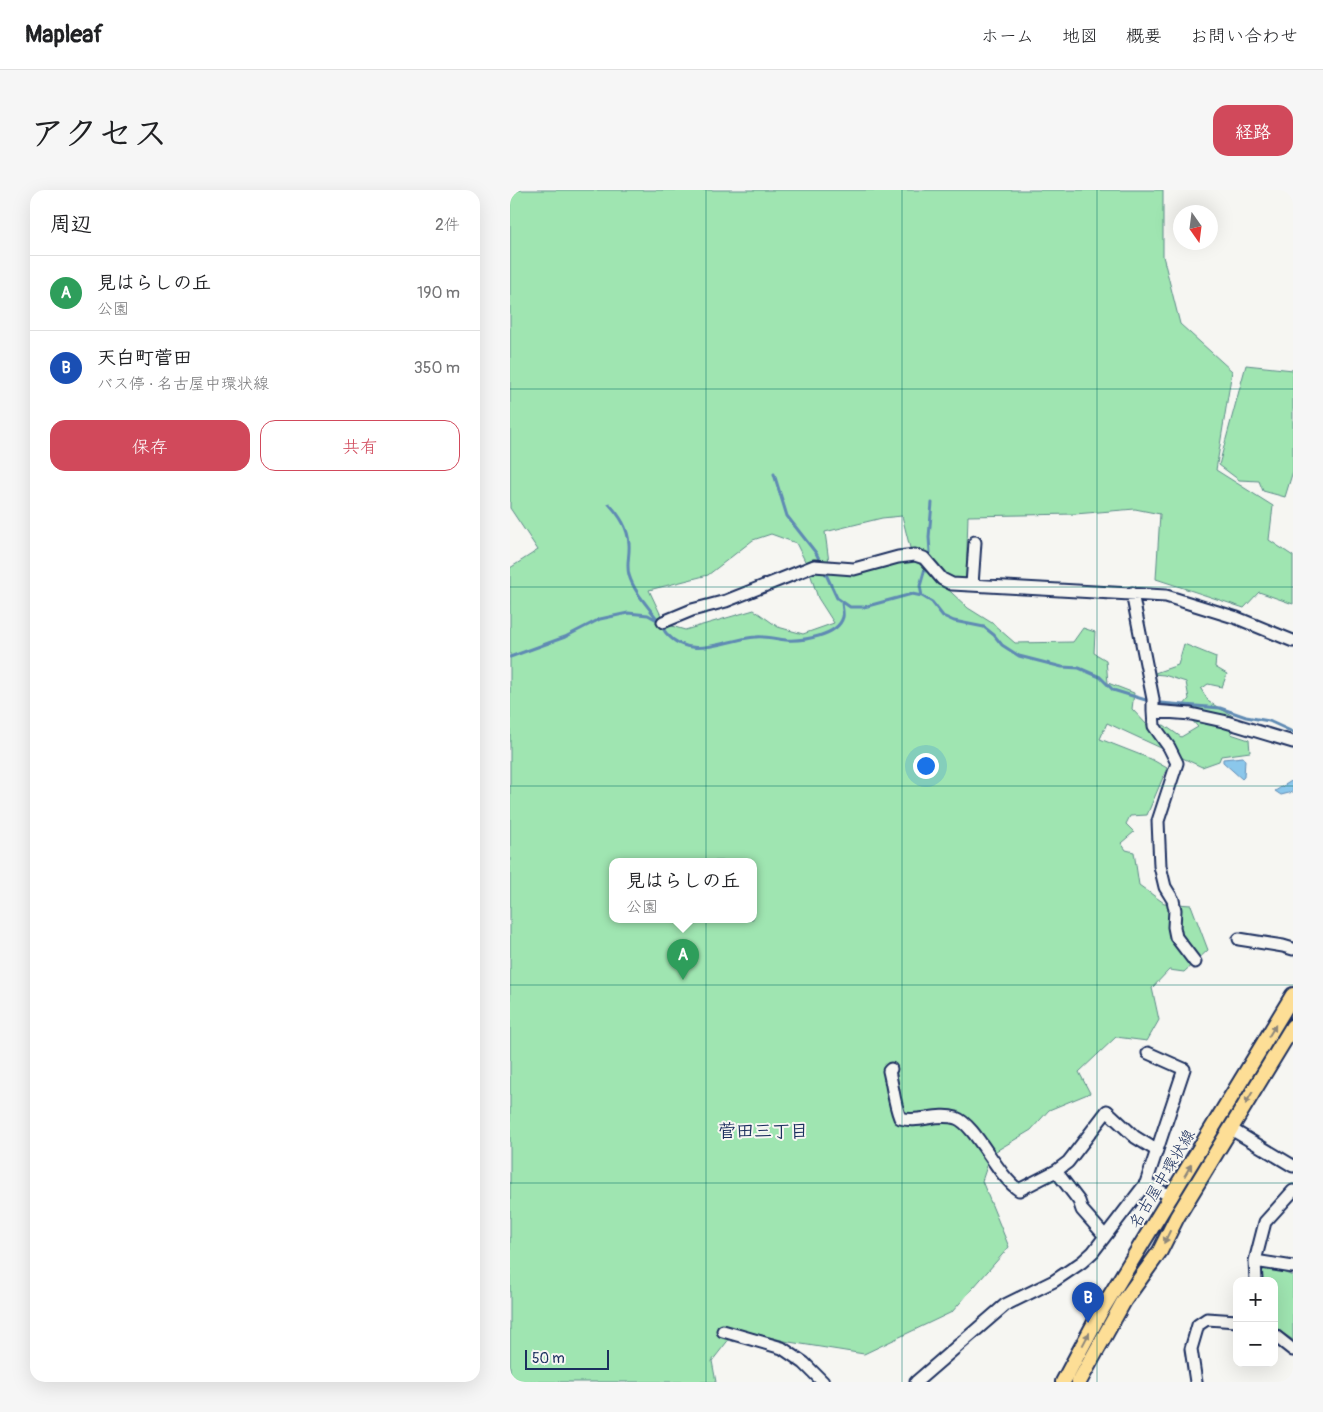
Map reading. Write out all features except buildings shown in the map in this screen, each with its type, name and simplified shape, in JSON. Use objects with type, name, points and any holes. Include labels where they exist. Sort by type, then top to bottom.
[{"type":"main road","name":"名古屋中環状線","points":[[1063,1382],[1101,1311],[1293,996]]},
{"type":"main road","name":"名古屋中環状線","points":[[1079,1382],[1124,1301],[1160,1251],[1177,1216],[1293,1026]]},
{"type":"street","points":[[972,585],[975,542]]},
{"type":"street","points":[[663,622],[692,610],[726,601],[814,566],[854,568],[898,557],[915,555],[924,558],[942,579],[952,584],[1166,596],[1237,618],[1293,641]]},
{"type":"street","points":[[1132,593],[1153,699],[1154,726],[1169,747],[1176,763],[1158,822],[1160,866],[1165,887],[1173,900],[1176,937],[1195,962]]},
{"type":"street","points":[[1153,711],[1207,717],[1293,742]]},
{"type":"street","points":[[1240,939],[1293,949]]},
{"type":"street","points":[[916,1382],[1005,1305],[1054,1281],[1082,1262],[1105,1236],[1146,1183],[1184,1069],[1148,1053]]},
{"type":"street","points":[[891,1069],[889,1072],[895,1106],[900,1118],[911,1121],[944,1116],[957,1118],[966,1124],[991,1160],[1013,1187],[1019,1190],[1056,1172],[1068,1162],[1107,1111],[1135,1138],[1156,1150]]},
{"type":"street","points":[[1231,1129],[1293,1166]]},
{"type":"street","points":[[1056,1172],[1079,1200],[1082,1210],[1105,1236]]},
{"type":"street","points":[[1146,1183],[1172,1197]]},
{"type":"street","points":[[1256,1277],[1255,1261],[1266,1222],[1293,1191]]},
{"type":"street","points":[[1255,1261],[1293,1267]]},
{"type":"street","points":[[1196,1382],[1191,1348],[1198,1324],[1207,1319],[1233,1321]]},
{"type":"street","points":[[724,1331],[782,1348],[804,1363],[823,1382]]},
{"type":"street","points":[[1278,1338],[1293,1350]]},
{"type":"green space","points":[[510,190],[1163,190],[1163,256],[1180,324],[1232,371],[1216,470],[1273,506],[1269,540],[1293,556],[1293,604],[1259,592],[1244,608],[1156,579],[1160,514],[1135,509],[1075,514],[968,516],[966,580],[947,577],[924,554],[910,548],[902,516],[882,518],[825,532],[829,562],[817,561],[806,563],[796,543],[771,534],[753,540],[708,575],[649,590],[665,624],[685,630],[754,610],[778,627],[803,634],[834,623],[818,598],[810,573],[816,571],[855,575],[913,561],[923,566],[968,608],[992,623],[1015,643],[1073,642],[1083,628],[1095,632],[1094,653],[1106,660],[1108,683],[1134,693],[1132,709],[1149,727],[1164,725],[1181,737],[1198,727],[1181,708],[1189,699],[1186,682],[1164,675],[1152,674],[1178,665],[1184,644],[1216,657],[1215,667],[1227,674],[1222,687],[1208,684],[1201,689],[1209,702],[1233,716],[1231,734],[1249,740],[1250,752],[1221,756],[1219,761],[1202,767],[1107,723],[1100,739],[1151,759],[1167,768],[1147,815],[1130,816],[1126,824],[1134,832],[1121,843],[1126,850],[1134,852],[1139,885],[1164,903],[1191,905],[1208,950],[1184,972],[1169,970],[1152,988],[1159,1020],[1147,1041],[1116,1037],[1079,1072],[1090,1093],[1049,1110],[1031,1130],[991,1154],[982,1181],[1009,1247],[952,1312],[864,1354],[789,1342],[746,1331],[730,1338],[712,1361],[716,1382],[510,1382],[510,568],[538,550],[510,508]]},
{"type":"green space","points":[[1246,365],[1293,370],[1293,471],[1285,497],[1263,491],[1259,481],[1239,480],[1219,465]]},
{"type":"green space","points":[[1269,1267],[1293,1276],[1293,1340],[1278,1330],[1278,1277],[1263,1277],[1262,1271]]},
{"type":"water","points":[[1243,757],[1245,760],[1244,777],[1242,779],[1223,762],[1223,759]]},
{"type":"water","points":[[1293,780],[1293,792],[1281,795],[1275,791]]},
{"type":"waterway","points":[[774,474],[787,516],[816,553],[822,565]]},
{"type":"waterway","points":[[928,559],[932,503]]},
{"type":"waterway","points":[[609,504],[620,518],[627,533],[629,548],[628,571],[631,581],[666,633],[676,642],[697,648],[756,637],[793,640],[819,636],[834,629],[840,623],[843,617],[842,602]]},
{"type":"waterway","points":[[922,596],[920,586],[926,565]]},
{"type":"waterway","points":[[824,570],[837,598],[850,607],[864,607],[912,594],[922,596],[932,602],[943,616],[954,621],[984,627],[1002,645],[1019,656],[1062,667],[1079,668],[1100,677],[1113,690],[1149,701]]},
{"type":"waterway","points":[[510,657],[565,637],[600,619],[628,613],[648,615],[657,620]]},
{"type":"waterway","points":[[1160,703],[1220,708],[1246,717],[1269,721],[1293,732]]},
{"type":"place","name":"見はらしの丘","points":[[683,980]]},
{"type":"place","name":"天白町菅田","points":[[1088,1323]]},
{"type":"district","name":"菅田三丁目","points":[[763,1131]]}]
